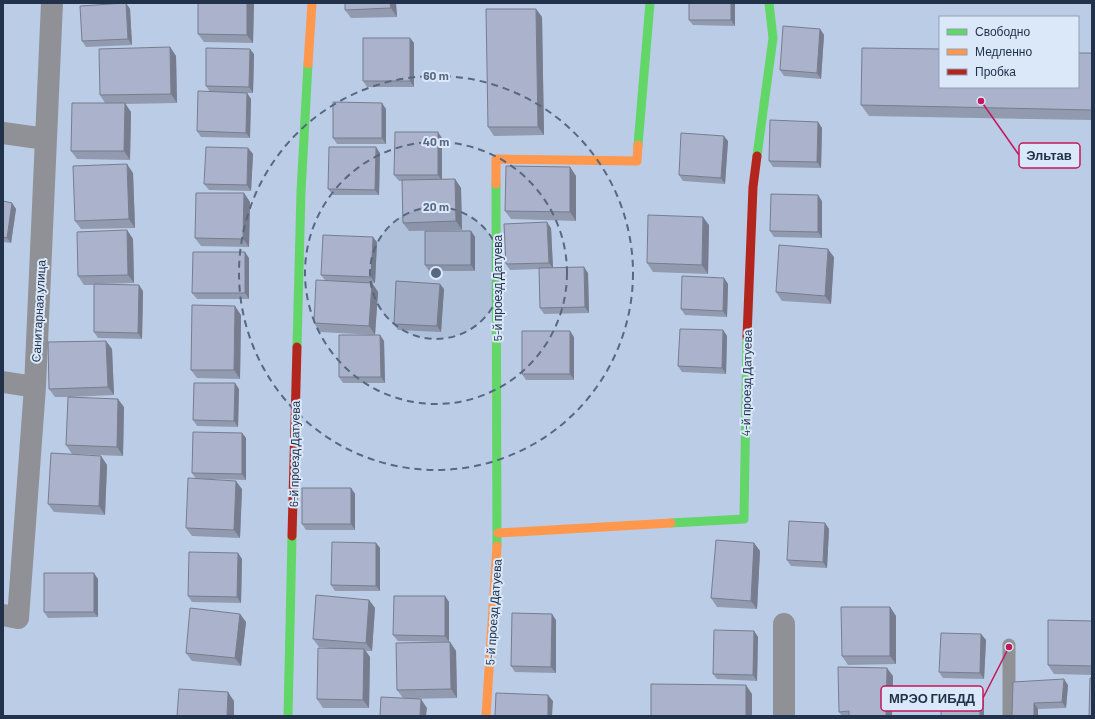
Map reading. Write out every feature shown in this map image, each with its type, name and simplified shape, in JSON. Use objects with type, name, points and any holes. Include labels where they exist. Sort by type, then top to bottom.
[{"type":"street","name":"Санитарная улица","points":[[10,616],[35,387],[52,3]]},
{"type":"street","name":"6-й проезд Датуева","points":[[288,716],[300,192],[312,3]]},
{"type":"street","name":"5-й проезд Датуева","points":[[486,716],[498,533],[496,159],[637,162],[650,3]]},
{"type":"street","name":"4-й проезд Датуева","points":[[498,533],[744,519],[746,334],[753,186],[773,38],[769,3]]},
{"type":"street","points":[[3,133],[46,139]]},
{"type":"street","points":[[3,382],[35,387]]},
{"type":"street","points":[[784,624],[784,716]]},
{"type":"lane","points":[[1009,645],[1009,716]]},
{"type":"building","points":[[126,3],[128,39],[82,41],[80,6]]},
{"type":"building","points":[[198,3],[247,3],[247,35],[198,34]]},
{"type":"building","points":[[345,3],[390,3],[391,8],[345,10]]},
{"type":"building","points":[[689,3],[731,3],[731,20],[689,20]]},
{"type":"building","points":[[486,9],[536,9],[538,127],[488,127]]},
{"type":"building","points":[[783,26],[820,29],[817,73],[780,70]]},
{"type":"building","points":[[363,38],[410,38],[410,81],[363,81]]},
{"type":"building","points":[[170,47],[171,94],[100,95],[99,49]]},
{"type":"building","points":[[206,48],[250,49],[249,87],[206,86]]},
{"type":"building","points":[[862,48],[939,49],[939,88],[1079,88],[1079,53],[1092,53],[1092,110],[861,105]]},
{"type":"building","points":[[198,91],[247,93],[246,133],[197,131]]},
{"type":"building","points":[[333,102],[382,103],[382,138],[333,138]]},
{"type":"building","points":[[72,103],[125,103],[124,151],[71,151]]},
{"type":"building","points":[[770,120],[818,122],[817,162],[769,161]]},
{"type":"building","points":[[395,132],[438,132],[438,175],[394,175]]},
{"type":"building","points":[[681,133],[724,136],[721,178],[679,175]]},
{"type":"building","points":[[206,147],[248,148],[247,185],[204,184]]},
{"type":"building","points":[[329,147],[376,147],[375,190],[328,189]]},
{"type":"building","points":[[127,164],[129,219],[75,221],[73,166]]},
{"type":"building","points":[[506,166],[570,167],[570,212],[505,211]]},
{"type":"building","points":[[455,179],[456,221],[403,223],[402,180]]},
{"type":"building","points":[[196,193],[244,193],[243,239],[195,238]]},
{"type":"building","points":[[771,194],[818,195],[818,232],[770,231]]},
{"type":"building","points":[[3,201],[12,203],[7,238],[3,237]]},
{"type":"building","points":[[648,215],[703,217],[702,265],[647,263]]},
{"type":"building","points":[[547,222],[549,263],[506,264],[504,224]]},
{"type":"building","points":[[127,230],[128,275],[78,276],[77,232]]},
{"type":"building","points":[[425,231],[471,231],[471,265],[425,265]]},
{"type":"building","points":[[323,235],[373,237],[371,277],[321,275]]},
{"type":"building","points":[[779,245],[828,249],[825,296],[776,292]]},
{"type":"building","points":[[193,252],[245,252],[245,293],[192,293]]},
{"type":"building","points":[[584,267],[585,307],[540,308],[539,268]]},
{"type":"building","points":[[682,276],[724,278],[723,311],[681,309]]},
{"type":"building","points":[[316,280],[372,283],[369,326],[314,323]]},
{"type":"building","points":[[396,281],[440,284],[437,326],[394,324]]},
{"type":"building","points":[[94,284],[139,285],[138,333],[94,332]]},
{"type":"building","points":[[192,305],[235,306],[234,370],[191,370]]},
{"type":"building","points":[[680,329],[723,330],[722,368],[678,366]]},
{"type":"building","points":[[522,331],[570,331],[570,374],[522,374]]},
{"type":"building","points":[[339,335],[380,335],[381,377],[339,377]]},
{"type":"building","points":[[106,341],[108,387],[49,389],[48,342]]},
{"type":"building","points":[[194,383],[235,383],[234,421],[193,420]]},
{"type":"building","points":[[68,397],[118,399],[117,447],[66,445]]},
{"type":"building","points":[[193,432],[242,433],[242,474],[192,473]]},
{"type":"building","points":[[51,453],[101,456],[99,506],[48,504]]},
{"type":"building","points":[[188,478],[236,481],[234,530],[186,528]]},
{"type":"building","points":[[302,488],[351,488],[351,524],[302,524]]},
{"type":"building","points":[[789,521],[825,523],[823,562],[787,560]]},
{"type":"building","points":[[716,540],[754,543],[751,601],[711,598]]},
{"type":"building","points":[[332,542],[376,543],[376,586],[331,585]]},
{"type":"building","points":[[189,552],[238,553],[237,597],[188,596]]},
{"type":"building","points":[[44,573],[94,573],[94,612],[44,612]]},
{"type":"building","points":[[316,595],[369,600],[366,643],[313,639]]},
{"type":"building","points":[[394,596],[445,596],[445,636],[393,635]]},
{"type":"building","points":[[841,607],[890,607],[890,656],[842,656]]},
{"type":"building","points":[[190,608],[240,614],[235,658],[186,653]]},
{"type":"building","points":[[512,613],[552,614],[551,667],[511,666]]},
{"type":"building","points":[[1048,620],[1092,621],[1092,666],[1048,665]]},
{"type":"building","points":[[714,630],[754,631],[753,675],[713,674]]},
{"type":"building","points":[[941,633],[981,634],[980,673],[939,672]]},
{"type":"building","points":[[450,642],[451,689],[397,690],[396,643]]},
{"type":"building","points":[[318,648],[364,649],[363,700],[317,699]]},
{"type":"building","points":[[838,667],[887,668],[886,716],[849,716],[849,711],[839,712]]},
{"type":"building","points":[[1090,678],[1092,678],[1092,716],[1089,716]]},
{"type":"building","points":[[1064,679],[1062,702],[1034,703],[1034,716],[1012,716],[1013,682]]},
{"type":"building","points":[[651,684],[746,685],[746,716],[651,716]]},
{"type":"building","points":[[179,689],[228,692],[227,716],[177,716]]},
{"type":"building","points":[[496,693],[548,695],[548,716],[495,716]]},
{"type":"building","points":[[941,694],[980,694],[980,716],[941,716]]},
{"type":"building","points":[[381,697],[421,699],[420,716],[380,716]]},
{"type":"traffic: fast","points":[[638,145],[650,3]]},
{"type":"traffic: fast","points":[[757,156],[773,38],[769,3]]},
{"type":"traffic: fast","points":[[297,347],[301,192],[308,64]]},
{"type":"traffic: fast","points":[[496,184],[497,546]]},
{"type":"traffic: fast","points":[[671,523],[744,519],[747,337]]},
{"type":"traffic: fast","points":[[288,716],[292,536]]},
{"type":"traffic: slow","points":[[308,64],[312,3]]},
{"type":"traffic: slow","points":[[496,184],[496,159],[637,161],[638,145]]},
{"type":"traffic: slow","points":[[498,533],[671,523]]},
{"type":"traffic: slow","points":[[486,716],[497,546]]},
{"type":"traffic: jam","points":[[747,337],[753,187],[757,156]]},
{"type":"traffic: jam","points":[[292,536],[297,347]]},
{"type":"place","name":"Эльтав","points":[[981,101]]},
{"type":"place","name":"МРЭО ГИБДД","points":[[1009,647]]}]
